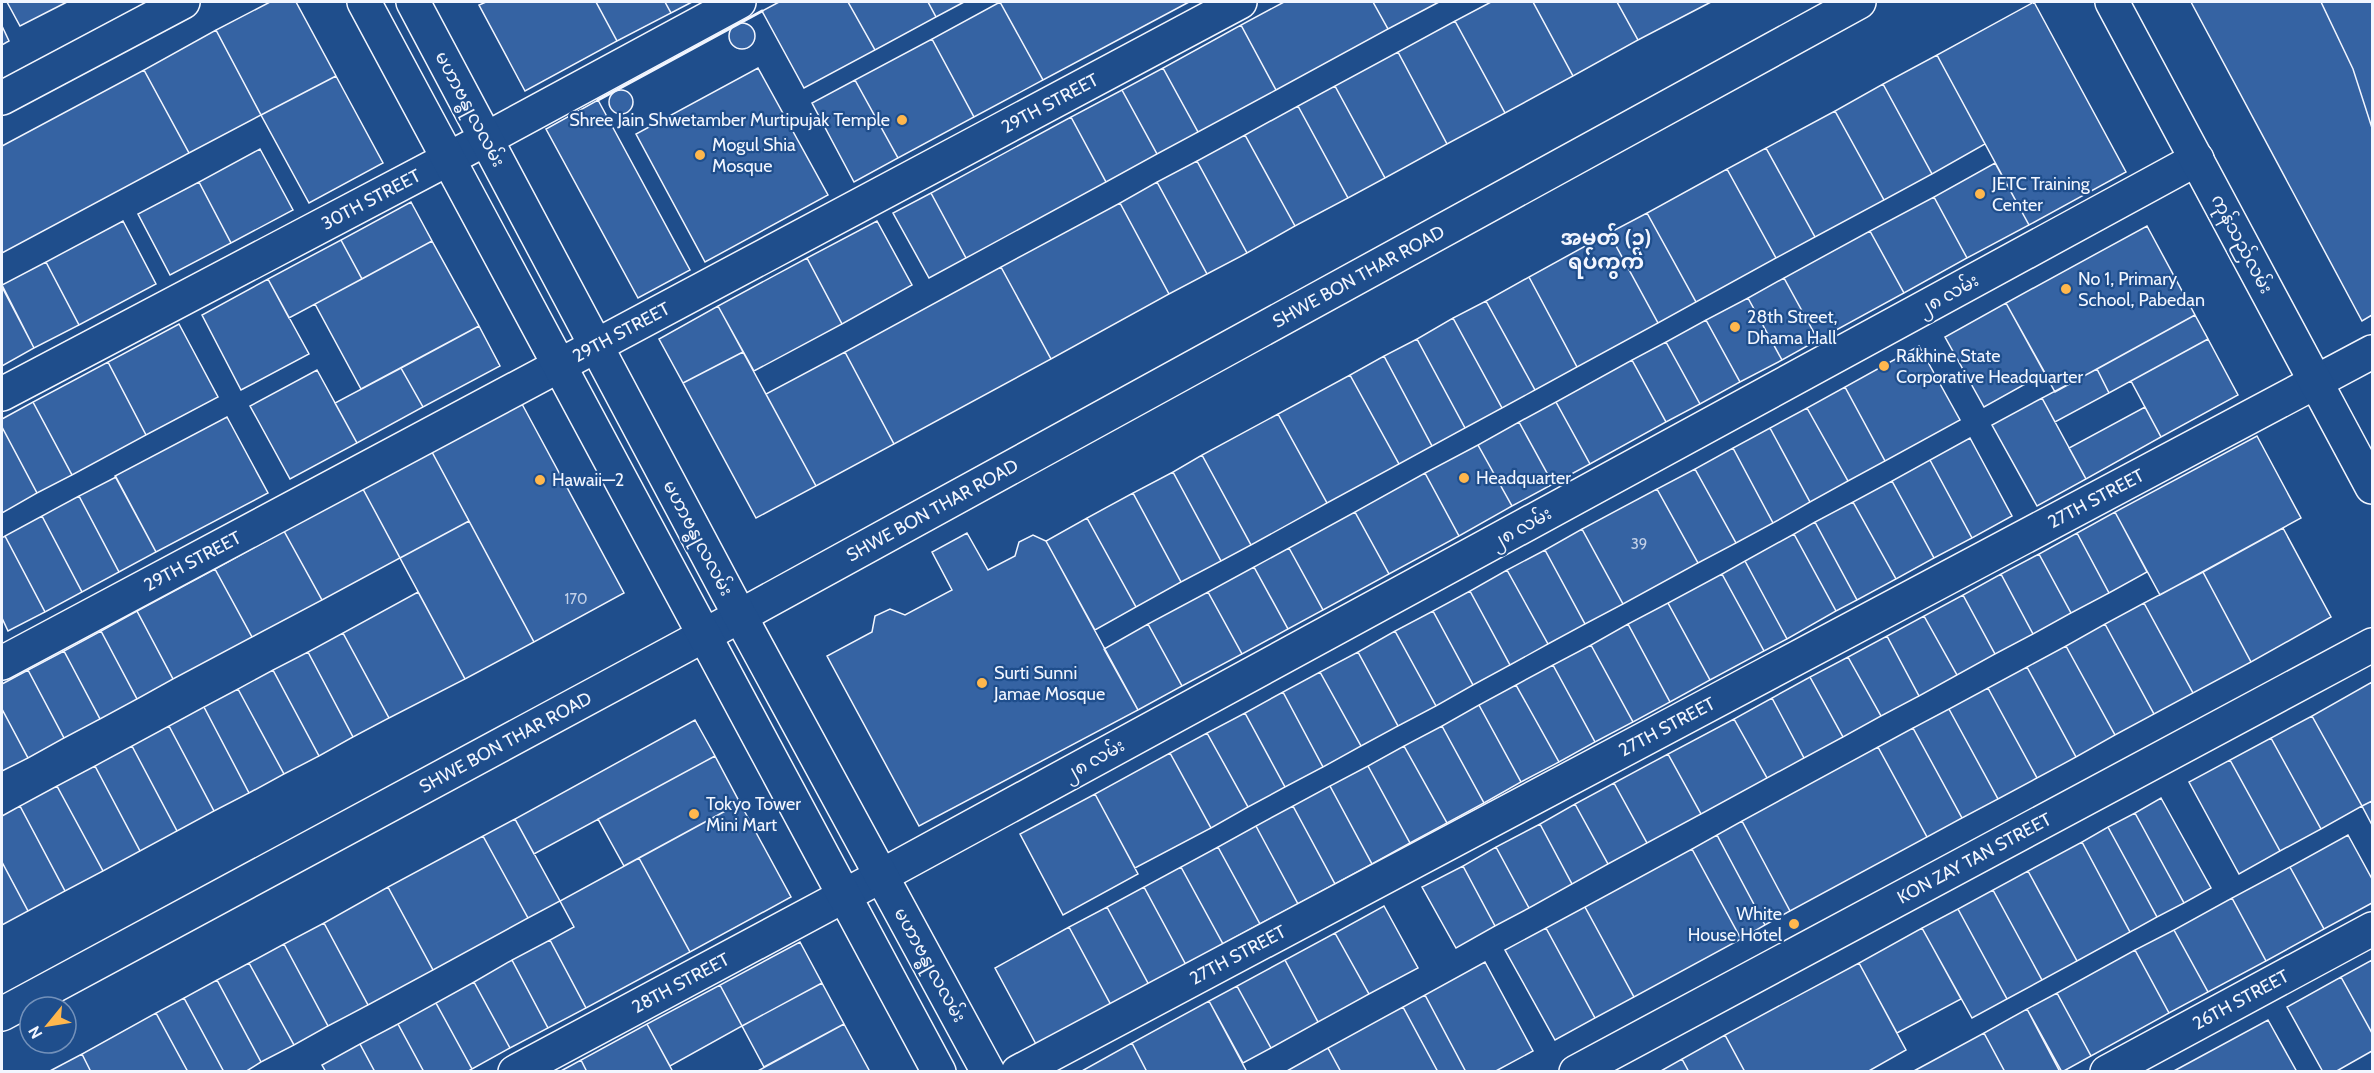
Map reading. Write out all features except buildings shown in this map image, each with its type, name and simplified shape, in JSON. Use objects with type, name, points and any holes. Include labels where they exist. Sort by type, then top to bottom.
[{"type":"street","points":[[2,98],[183,2]]},
{"type":"street","points":[[364,2],[939,1071]]},
{"type":"street","name":"မဟာဗန္ဓုလလမ်း","points":[[413,2],[740,616],[988,1071]]},
{"type":"street","name":"30TH STREET","points":[[2,394],[486,139],[739,2]]},
{"type":"street","name":"29TH STREET","points":[[2,663],[1240,2]]},
{"type":"street","name":"SHWE BON THAR ROAD","points":[[2,1014],[740,616],[1859,2]]},
{"type":"street","name":"ကုန်သည်လမ်း","points":[[2112,2],[2373,487]]},
{"type":"street","name":"၂၈ လမ်း","points":[[844,896],[2197,159]]},
{"type":"street","name":"27TH STREET","points":[[1018,1071],[2373,352]]},
{"type":"street","name":"KON ZAY TAN STREET","points":[[1576,1071],[2373,645]]},
{"type":"street","name":"28TH STREET","points":[[515,1071],[844,896]]},
{"type":"street","name":"26TH STREET","points":[[2108,1071],[2373,929]]},
{"type":"wall","points":[[598,100],[762,11]]},
{"type":"place","name":"Shree Jain Shwetamber Murtipujak Temple","points":[[902,120]]},
{"type":"place","name":"Mogul Shia Mosque","points":[[700,155]]},
{"type":"place","name":"JETC Training Center","points":[[1980,194]]},
{"type":"place","name":"No 1, Primary School, Pabedan","points":[[2066,289]]},
{"type":"place","name":"28th Street, Dhama Hall","points":[[1735,327]]},
{"type":"place","name":"Rakhine State Corporative Headquarter","points":[[1884,366]]},
{"type":"place","name":"Headquarter","points":[[1464,478]]},
{"type":"place","name":"Hawaii—2","points":[[540,480]]},
{"type":"place","name":"Surti Sunni Jamae Mosque","points":[[982,683]]},
{"type":"place","name":"Tokyo Tower Mini Mart","points":[[694,814]]},
{"type":"place","name":"White House Hotel","points":[[1794,924]]},
{"type":"district","name":"အမှတ် (၃) ရပ်ကွက်","points":[[1606,249]]}]
